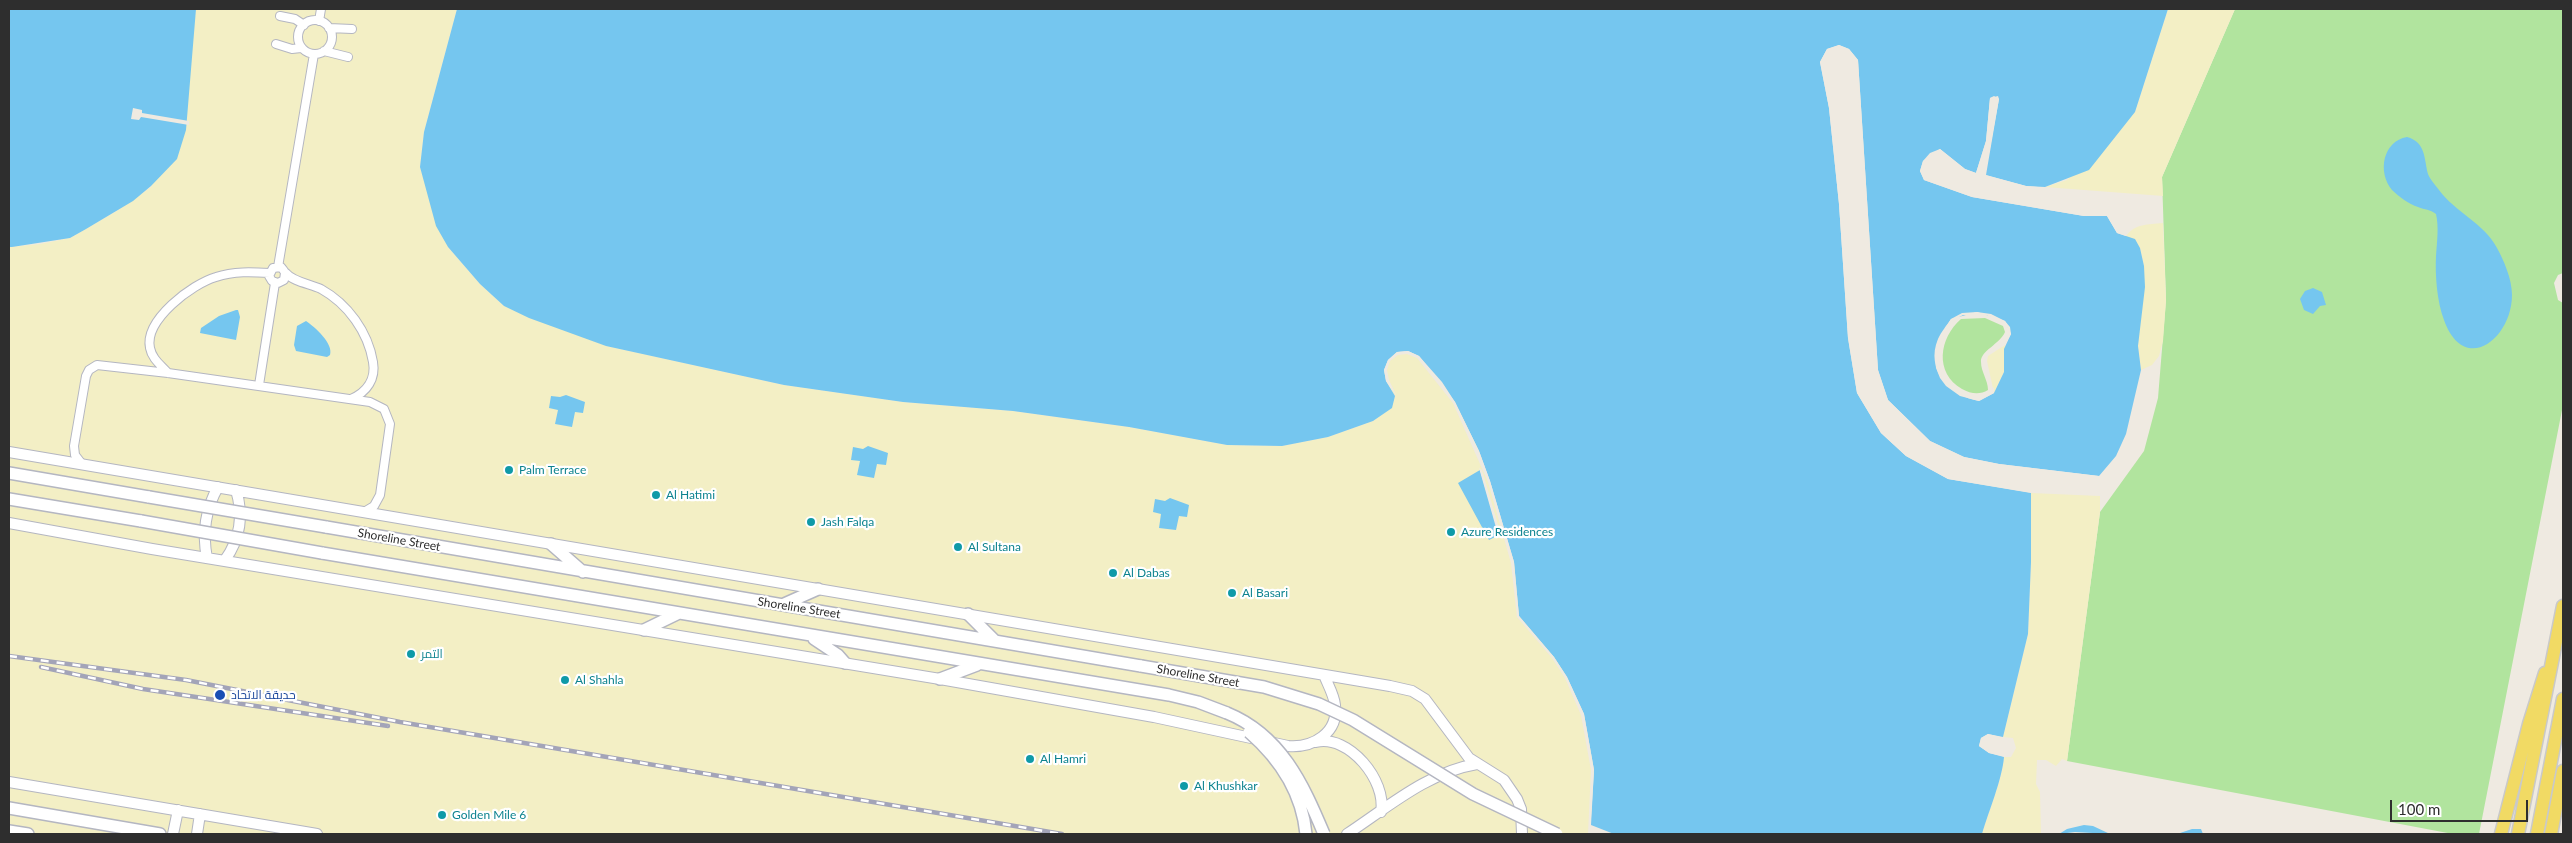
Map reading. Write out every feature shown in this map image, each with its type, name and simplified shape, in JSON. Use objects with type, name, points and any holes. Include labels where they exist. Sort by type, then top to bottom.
[{"type":"main road","name":"Shoreline Street","points":[[9,474],[1264,687],[1319,704],[1353,720],[1473,794],[1557,834]]},
{"type":"main road","name":"Shoreline Street","points":[[9,499],[810,637],[1184,698],[1227,713],[1257,729],[1282,754],[1304,787],[1324,834]]},
{"type":"main road","points":[[551,544],[583,572]]},
{"type":"main road","points":[[782,605],[818,589]]},
{"type":"main road","points":[[2518,834],[2563,606]]},
{"type":"main road","points":[[644,630],[679,613]]},
{"type":"main road","points":[[968,614],[994,640]]},
{"type":"main road","points":[[810,637],[840,657],[845,663]]},
{"type":"main road","points":[[2501,834],[2528,724],[2556,645]]},
{"type":"main road","points":[[940,679],[978,664]]},
{"type":"main road","points":[[2537,834],[2563,699]]},
{"type":"main road","points":[[1227,713],[1269,751],[1286,774],[1298,801],[1306,834]]},
{"type":"main road","points":[[2551,834],[2563,771]]},
{"type":"main road","points":[[9,808],[160,834]]},
{"type":"main road","points":[[9,831],[28,834]]},
{"type":"street","points":[[319,21],[321,9]]},
{"type":"street","points":[[280,16],[295,19],[304,24],[319,21],[329,28],[352,29]]},
{"type":"street","points":[[301,48],[298,35],[304,24]]},
{"type":"street","points":[[324,51],[331,40],[329,28]]},
{"type":"street","points":[[276,44],[292,49],[301,48],[314,54],[324,51],[348,57]]},
{"type":"street","points":[[278,267],[314,54]]},
{"type":"street","points":[[275,283],[270,279],[270,273],[273,268],[278,267]]},
{"type":"street","points":[[278,267],[333,297],[351,314],[364,334],[372,356],[374,373],[364,391],[352,399]]},
{"type":"street","points":[[168,373],[153,356],[149,343],[154,329],[175,301],[193,287],[215,277],[238,272],[270,273]]},
{"type":"street","points":[[275,283],[284,280],[286,273]]},
{"type":"street","points":[[259,385],[275,283]]},
{"type":"street","points":[[82,464],[75,455],[74,446],[85,379],[89,370],[94,366],[103,364],[352,399],[380,406],[387,413],[390,424],[380,496],[374,506],[364,512]]},
{"type":"street","points":[[9,452],[1390,686],[1421,696],[1432,706],[1469,758],[1496,773],[1512,789],[1520,809],[1522,834]]},
{"type":"street","points":[[207,558],[204,537],[206,516],[218,487]]},
{"type":"street","points":[[225,560],[237,539],[240,527],[241,514],[236,490]]},
{"type":"street","points":[[9,524],[940,679],[1154,717],[1224,734],[1288,746],[1334,742],[1353,751],[1379,789],[1382,800],[1381,812]]},
{"type":"street","points":[[1312,743],[1326,734],[1334,720],[1335,704],[1324,676]]},
{"type":"street","points":[[1347,834],[1435,777],[1454,768],[1477,764]]},
{"type":"street","points":[[9,782],[317,834]]},
{"type":"street","points":[[173,834],[178,810]]},
{"type":"street","points":[[196,834],[200,814]]},
{"type":"green space","points":[[2235,9],[2563,9],[2563,273],[2558,275],[2554,283],[2558,300],[2563,303],[2563,405],[2479,834],[2453,834],[2067,761],[2100,512],[2144,451],[2158,398],[2166,300],[2162,177]]},
{"type":"green space","points":[[1985,318],[2003,326],[2005,332],[1982,358],[1981,366],[1988,390],[1982,393],[1972,393],[1962,389],[1947,374],[1944,365],[1944,345],[1948,336],[1961,319]]},
{"type":"sand","points":[[196,9],[457,9],[424,132],[420,167],[448,247],[480,284],[504,306],[607,346],[784,385],[903,402],[1013,411],[1129,427],[1227,445],[1282,446],[1328,437],[1373,421],[1391,408],[1395,396],[1388,384],[1385,373],[1385,368],[1391,357],[1397,352],[1419,356],[1455,402],[1479,451],[1514,562],[1584,714],[1594,770],[1590,834],[9,834],[9,247],[40,244],[70,238],[115,212],[151,187],[193,32]]},
{"type":"sand","points":[[2168,9],[2235,9],[2162,177],[2163,196],[2045,187],[2067,180],[2135,112]]},
{"type":"sand","points":[[2163,223],[2166,300],[2163,341],[2159,356],[2152,365],[2141,370],[2138,346],[2144,266],[2140,248],[2126,236],[2138,227]]},
{"type":"sand","points":[[2005,345],[2004,372],[1994,393],[1987,361],[1988,356]]},
{"type":"sand","points":[[2031,493],[2100,496],[2100,512],[2067,761],[2062,759],[2056,766],[2046,760],[2037,760],[2036,784],[2040,792],[2041,834],[1982,834],[1998,785],[2004,757],[2011,757],[2016,748],[2013,738],[2003,737],[2028,634]]},
{"type":"water","points":[[9,9],[196,9],[186,130],[177,159],[151,186],[133,201],[70,238],[12,247],[9,247]]},
{"type":"water","points":[[457,9],[2168,9],[2135,112],[2089,170],[2045,187],[2026,186],[1985,175],[1998,96],[1990,98],[1986,141],[1976,173],[1965,169],[1940,149],[1923,161],[1920,171],[1924,180],[1972,197],[2084,216],[2107,216],[2117,233],[2135,239],[2140,248],[2144,266],[2145,287],[2138,346],[2141,370],[2126,434],[2116,456],[2099,476],[1999,464],[1964,457],[1930,441],[1888,400],[1878,370],[1858,60],[1849,49],[1839,45],[1827,49],[1820,62],[1829,108],[1839,204],[1848,338],[1857,393],[1881,433],[1906,456],[1948,479],[2031,493],[2028,634],[2003,737],[1988,734],[1981,738],[1979,746],[1989,753],[2004,757],[1998,785],[1982,834],[1590,834],[1594,770],[1584,714],[1567,677],[1554,657],[1519,616],[1514,562],[1479,451],[1455,402],[1419,356],[1408,351],[1397,352],[1388,360],[1384,370],[1386,381],[1395,396],[1392,408],[1373,421],[1328,437],[1282,446],[1227,445],[1129,427],[1013,411],[903,402],[784,385],[606,346],[529,318],[504,306],[480,284],[448,247],[436,226],[420,167],[424,132]],"holes":[[[1977,312],[2005,321],[2011,334],[2004,349],[2004,372],[1994,393],[1979,401],[1959,394],[1943,380],[1938,371],[1935,361],[1935,350],[1939,336],[1951,319]]]},
{"type":"water","points":[[2407,137],[2413,139],[2421,147],[2428,174],[2434,184],[2453,205],[2485,231],[2500,253],[2507,270],[2512,289],[2510,311],[2496,337],[2486,345],[2474,348],[2463,346],[2453,337],[2444,320],[2436,280],[2438,229],[2436,214],[2404,200],[2387,183],[2384,166],[2388,151],[2392,144]]},
{"type":"water","points":[[2313,288],[2322,292],[2326,305],[2320,306],[2313,314],[2304,310],[2300,299],[2305,291]]},
{"type":"water","points":[[238,310],[240,317],[236,340],[200,333],[201,328],[219,316]]},
{"type":"water","points":[[306,321],[319,331],[327,341],[330,355],[327,357],[296,351],[294,345],[297,326]]},
{"type":"water","points":[[566,395],[585,402],[583,413],[575,412],[572,427],[555,424],[558,410],[549,408],[551,396],[560,397]]},
{"type":"water","points":[[868,446],[888,453],[886,465],[877,464],[874,478],[857,475],[860,461],[851,460],[853,447],[863,449]]},
{"type":"water","points":[[1480,470],[1499,535],[1489,540],[1458,483]]},
{"type":"water","points":[[1170,498],[1189,505],[1187,517],[1179,516],[1176,530],[1159,528],[1161,514],[1153,512],[1155,499],[1165,501]]},
{"type":"water","points":[[2084,825],[2093,826],[2110,834],[2075,832],[2059,834],[2067,829]]},
{"type":"water","points":[[2192,829],[2201,829],[2203,834],[2177,834]]},
{"type":"pier","points":[[1839,45],[1849,49],[1858,60],[1878,370],[1888,400],[1930,441],[1964,457],[1999,464],[2099,476],[2100,478],[1999,466],[1963,459],[1929,443],[1886,401],[1875,371],[1856,61],[1848,51],[1839,47],[1829,51],[1823,62],[1831,108],[1842,204],[1850,338],[1859,392],[1883,431],[1907,454],[1949,476],[2031,491],[2033,493],[1948,479],[1906,456],[1881,433],[1857,393],[1848,338],[1839,204],[1829,108],[1820,62],[1827,49]]},
{"type":"pier","points":[[1994,96],[1999,99],[1986,175],[2026,186],[2050,188],[2025,188],[1983,177],[1997,100],[1994,98],[1988,141],[1978,175],[1964,172],[1940,152],[1931,156],[1925,162],[1923,171],[1926,178],[1973,195],[2084,214],[2108,214],[2119,231],[2127,234],[2126,236],[2117,233],[2107,216],[2084,216],[1972,197],[1924,180],[1920,171],[1923,161],[1930,153],[1940,149],[1965,169],[1976,173],[1986,141],[1990,98]]},
{"type":"pier","points":[[133,108],[142,110],[142,113],[189,121],[189,125],[141,117],[139,120],[131,119]]},
{"type":"pier","points":[[1977,312],[1991,314],[2005,321],[2010,327],[2011,334],[2005,345],[2002,347],[2008,334],[2008,328],[2004,323],[1986,315],[1963,315],[1952,321],[1946,329],[1940,341],[1938,355],[1942,377],[1961,394],[1979,398],[1988,395],[1994,387],[1994,393],[1979,401],[1960,396],[1946,386],[1936,368],[1935,355],[1938,340],[1951,319],[1962,313]]},
{"type":"pier","points":[[1408,351],[1419,356],[1442,382],[1455,402],[1479,451],[1514,562],[1519,616],[1554,657],[1567,677],[1584,714],[1594,770],[1591,825],[1614,834],[1588,834],[1591,770],[1581,715],[1565,678],[1552,658],[1517,617],[1511,563],[1488,482],[1453,403],[1417,358],[1407,354],[1398,355],[1390,361],[1387,370],[1389,380],[1397,397],[1386,381],[1384,370],[1388,360],[1397,352]]},
{"type":"pier","points":[[1479,468],[1482,470],[1501,535],[1499,538]]},
{"type":"pier","points":[[1988,734],[2005,738],[1989,737],[1983,740],[1982,745],[1985,749],[2005,754],[2006,757],[1989,753],[1979,746],[1981,738]]},
{"type":"railway","points":[[9,656],[186,680],[400,722],[1062,834]]},
{"type":"railway","points":[[41,667],[143,689],[388,726]]},
{"type":"place","name":"Palm Terrace","points":[[509,470]]},
{"type":"place","name":"Al Hatimi","points":[[656,495]]},
{"type":"place","name":"Jash Falqa","points":[[811,522]]},
{"type":"place","name":"Azure Residences","points":[[1451,532]]},
{"type":"place","name":"Al Sultana","points":[[958,547]]},
{"type":"place","name":"Al Dabas","points":[[1113,573]]},
{"type":"place","name":"Al Basari","points":[[1232,593]]},
{"type":"place","name":"التمر","points":[[411,654]]},
{"type":"place","name":"Al Shahla","points":[[565,680]]},
{"type":"place","name":"حديقة الاتحاد","points":[[220,695]]},
{"type":"place","name":"Al Hamri","points":[[1030,759]]},
{"type":"place","name":"Al Khushkar","points":[[1184,786]]},
{"type":"place","name":"Golden Mile 6","points":[[442,815]]}]
